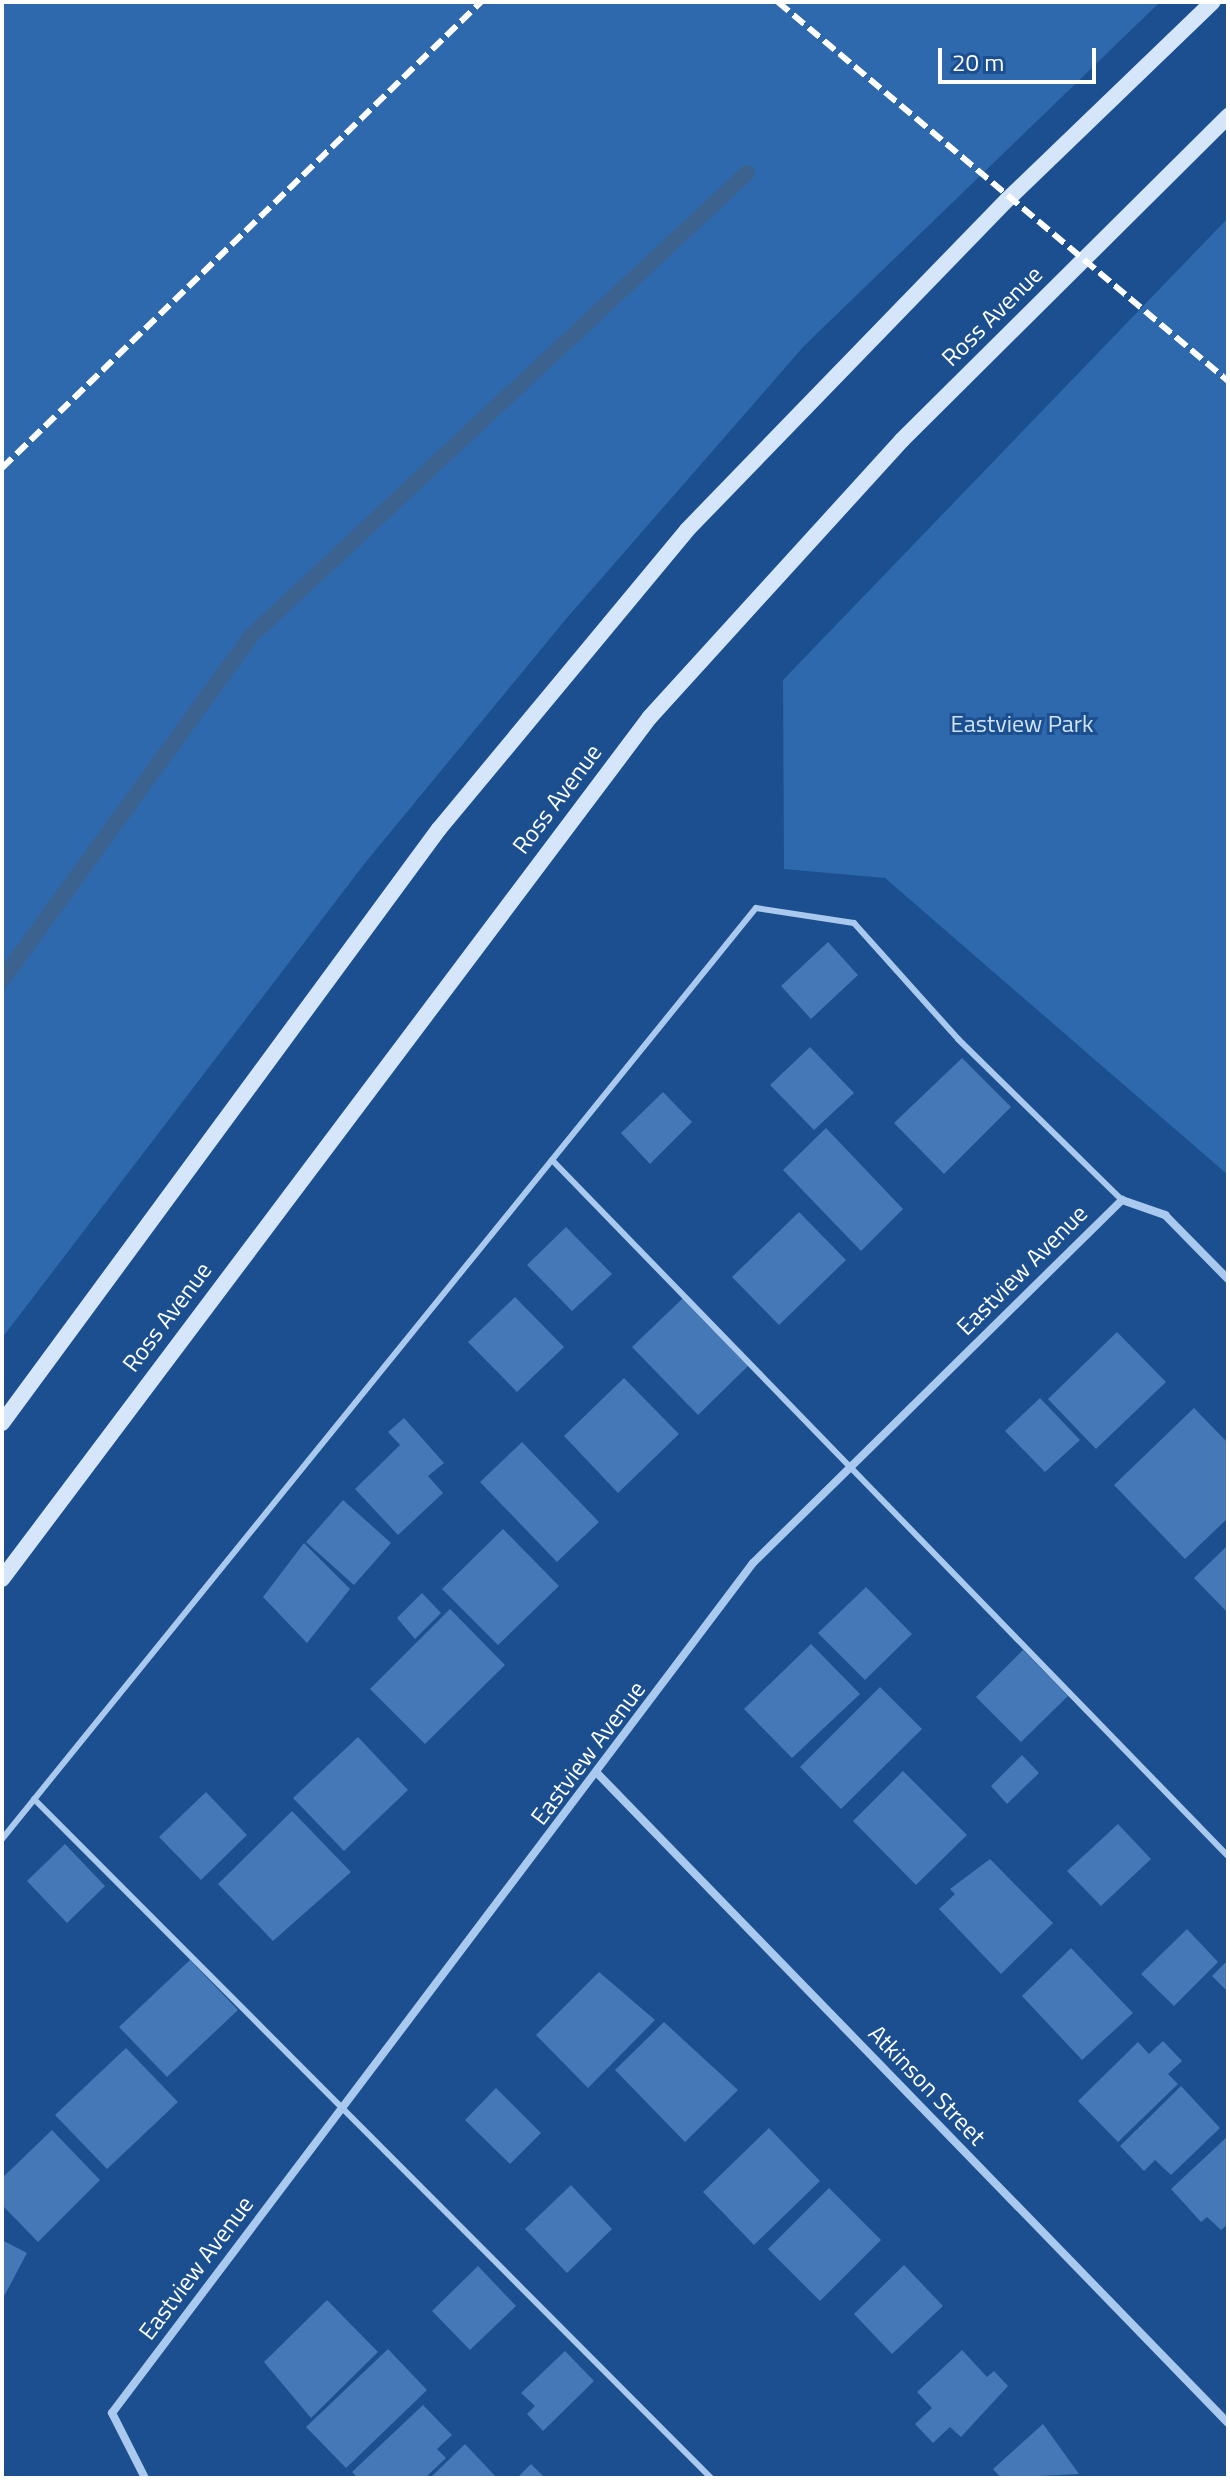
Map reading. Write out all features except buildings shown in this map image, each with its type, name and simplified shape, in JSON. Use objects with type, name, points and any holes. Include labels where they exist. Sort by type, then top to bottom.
[{"type":"main road","points":[[2,1423],[439,829],[687,530],[1008,199],[1213,2]]},
{"type":"main road","name":"Ross Avenue","points":[[2,1579],[650,717],[902,440],[1228,116]]},
{"type":"street","name":"Eastview Avenue","points":[[145,2478],[112,2413],[598,1774],[753,1563],[1122,1200],[1165,1215],[1228,1279]]},
{"type":"street","name":"Atkinson Street","points":[[598,1774],[1228,2423]]},
{"type":"lane","points":[[2,1839],[756,908],[854,923],[958,1039],[1122,1200]]},
{"type":"lane","points":[[552,1160],[1228,1856]]},
{"type":"lane","points":[[34,1799],[711,2478]]},
{"type":"green space","points":[[2,2],[1160,2],[804,346],[566,619],[365,863],[2,1338]]},
{"type":"green space","name":"Eastview Park","points":[[1228,218],[1228,1175],[885,878],[784,869],[783,680]]},
{"type":"waterway","points":[[2,980],[250,637],[747,173]]},
{"type":"railway","points":[[2,468],[481,2]]},
{"type":"railway","points":[[778,2],[1228,381]]}]
